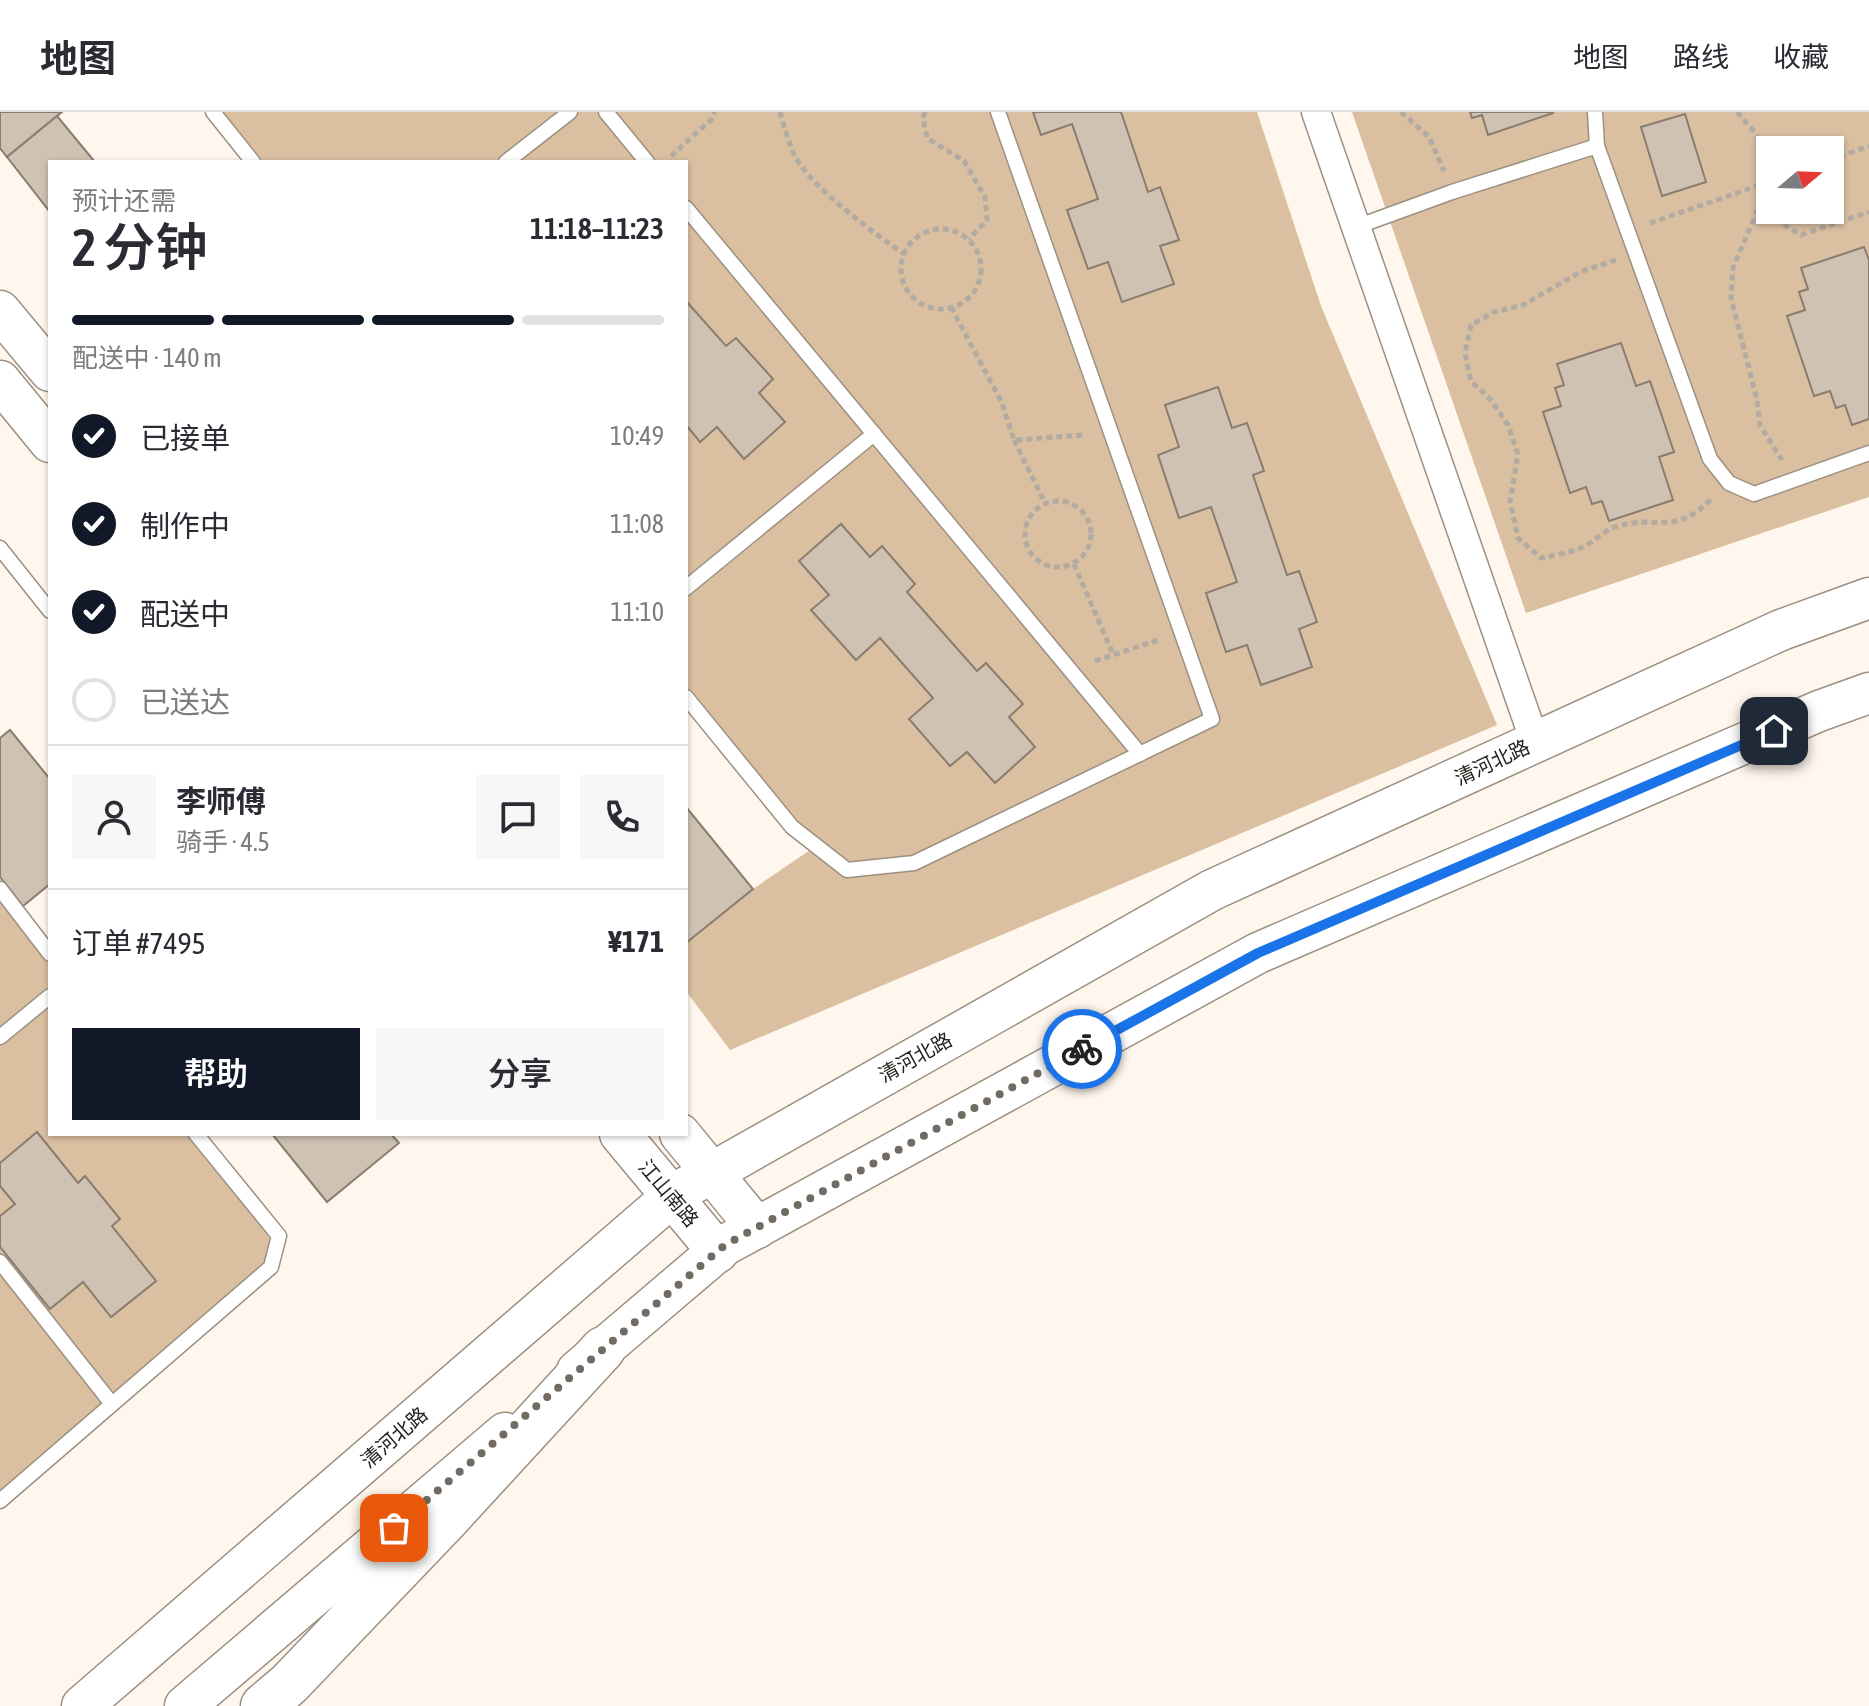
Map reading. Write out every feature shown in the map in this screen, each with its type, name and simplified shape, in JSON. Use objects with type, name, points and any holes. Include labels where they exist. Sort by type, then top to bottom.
[{"type":"highway","points":[[276,1695],[446,1520],[603,1349]]},
{"type":"main road","points":[[0,311],[48,369]]},
{"type":"main road","points":[[0,381],[48,440]]},
{"type":"main road","name":"清河北路","points":[[82,1706],[672,1197],[712,1172],[1212,890],[1781,630],[1869,598]]},
{"type":"main road","points":[[185,1706],[718,1252],[757,1228],[1258,953],[1796,721],[1869,693]]},
{"type":"main road","name":"江山南路","points":[[622,1136],[718,1252]]},
{"type":"main road","points":[[682,1136],[757,1228]]},
{"type":"street","points":[[1316,112],[1535,742]]},
{"type":"lane","points":[[213,112],[251,160]]},
{"type":"lane","points":[[509,160],[570,112]]},
{"type":"lane","points":[[606,112],[645,160]]},
{"type":"lane","points":[[688,699],[792,827],[847,870],[914,863],[1212,719],[998,112]]},
{"type":"lane","points":[[1595,112],[1597,146],[1627,231],[1710,459],[1729,483],[1754,494],[1869,453]]},
{"type":"lane","points":[[1356,227],[1452,192],[1597,146]]},
{"type":"lane","points":[[688,210],[1140,754]]},
{"type":"lane","points":[[688,586],[874,434]]},
{"type":"lane","points":[[0,548],[48,608]]},
{"type":"lane","points":[[0,889],[48,951]]},
{"type":"lane","points":[[0,1037],[48,998]]},
{"type":"lane","points":[[0,1501],[271,1267],[279,1236],[198,1136]]},
{"type":"lane","points":[[0,1262],[112,1404]]},
{"type":"path","points":[[666,160],[711,120],[715,112]]},
{"type":"path","points":[[780,112],[794,156],[863,226],[904,254]]},
{"type":"path","points":[[925,112],[923,118],[927,138],[964,161],[985,197],[987,220],[969,239]]},
{"type":"path","points":[[1401,112],[1429,137],[1452,192]]},
{"type":"path","points":[[1737,112],[1757,136]]},
{"type":"path","points":[[1844,155],[1869,146]]},
{"type":"path","points":[[1627,231],[1756,186]]},
{"type":"path","points":[[1844,220],[1869,212]]},
{"type":"path","points":[[1756,214],[1733,268],[1731,298],[1757,400],[1760,425],[1794,480]]},
{"type":"path","points":[[1783,224],[1801,235],[1834,224]]},
{"type":"path","points":[[933,230],[958,232],[969,239],[977,250],[981,276],[968,299],[951,307],[930,307],[918,301],[909,292],[901,267],[911,243],[921,234],[933,230]]},
{"type":"path","points":[[1636,254],[1580,272],[1523,305],[1494,312],[1471,325],[1465,353],[1471,381],[1491,400],[1508,425],[1518,454],[1510,502],[1518,538],[1541,558],[1583,547],[1612,528],[1641,521],[1661,525],[1686,520],[1712,500],[1721,473]]},
{"type":"path","points":[[951,307],[1002,403],[1014,440],[1045,503]]},
{"type":"path","points":[[1014,440],[1111,433]]},
{"type":"path","points":[[1056,500],[1067,502],[1086,515],[1091,525],[1089,547],[1074,564],[1052,567],[1042,563],[1027,548],[1025,527],[1029,517],[1045,503],[1056,500]]},
{"type":"path","points":[[1074,564],[1113,654]]},
{"type":"path","points":[[1069,669],[1181,633]]},
{"type":"shaded area","points":[[213,112],[1257,112],[1321,306],[1497,725],[730,1050],[688,994],[688,941],[753,889],[816,846],[688,699],[688,160],[251,160]]},
{"type":"shaded area","points":[[1352,112],[1869,112],[1869,497],[1526,613]]},
{"type":"shaded area","points":[[0,889],[48,951],[48,1136],[198,1136],[279,1236],[271,1267],[0,1501]]},
{"type":"building","points":[[0,112],[62,112],[7,157],[0,148]]},
{"type":"building","points":[[1033,112],[1121,112],[1148,192],[1160,187],[1179,240],[1160,246],[1174,284],[1122,302],[1108,262],[1088,269],[1067,210],[1098,199],[1072,124],[1041,135]]},
{"type":"building","points":[[1470,112],[1553,113],[1488,135],[1482,115],[1472,118]]},
{"type":"building","points":[[1685,114],[1706,182],[1662,196],[1641,127]]},
{"type":"building","points":[[57,116],[93,160],[48,160],[48,209],[7,157]]},
{"type":"building","points":[[1864,247],[1869,260],[1869,419],[1852,425],[1845,405],[1836,408],[1830,391],[1814,396],[1787,316],[1805,310],[1799,292],[1808,289],[1801,268]]},
{"type":"building","points":[[688,303],[726,346],[736,338],[773,379],[759,393],[785,422],[744,459],[717,427],[700,442],[688,427]]},
{"type":"building","points":[[1621,343],[1636,386],[1650,381],[1674,452],[1659,457],[1673,500],[1609,521],[1602,501],[1592,504],[1586,487],[1570,493],[1543,412],[1561,406],[1555,388],[1564,385],[1557,364]]},
{"type":"building","points":[[1218,387],[1232,428],[1247,423],[1264,471],[1253,475],[1287,575],[1299,571],[1317,622],[1299,629],[1312,667],[1261,685],[1247,645],[1226,652],[1206,593],[1237,582],[1211,507],[1179,518],[1158,455],[1179,447],[1165,405]]},
{"type":"building","points":[[841,524],[870,557],[882,546],[915,584],[907,592],[977,671],[986,663],[1023,704],[1009,717],[1035,747],[995,783],[967,752],[950,766],[909,719],[933,698],[880,638],[856,660],[811,610],[829,595],[799,561]]},
{"type":"building","points":[[10,730],[48,777],[48,886],[23,906],[0,877],[0,738]]},
{"type":"building","points":[[688,809],[753,889],[688,941]]},
{"type":"building","points":[[37,1132],[78,1183],[85,1176],[120,1219],[112,1226],[156,1281],[111,1317],[83,1282],[50,1309],[0,1247],[0,1216],[15,1204],[0,1186],[0,1163]]},
{"type":"building","points":[[274,1136],[393,1136],[399,1143],[327,1202]]},
{"type":"way so far","points":[[394,1528],[725,1245],[1082,1049]]},
{"type":"route","points":[[1082,1049],[1258,953],[1774,731]]}]
